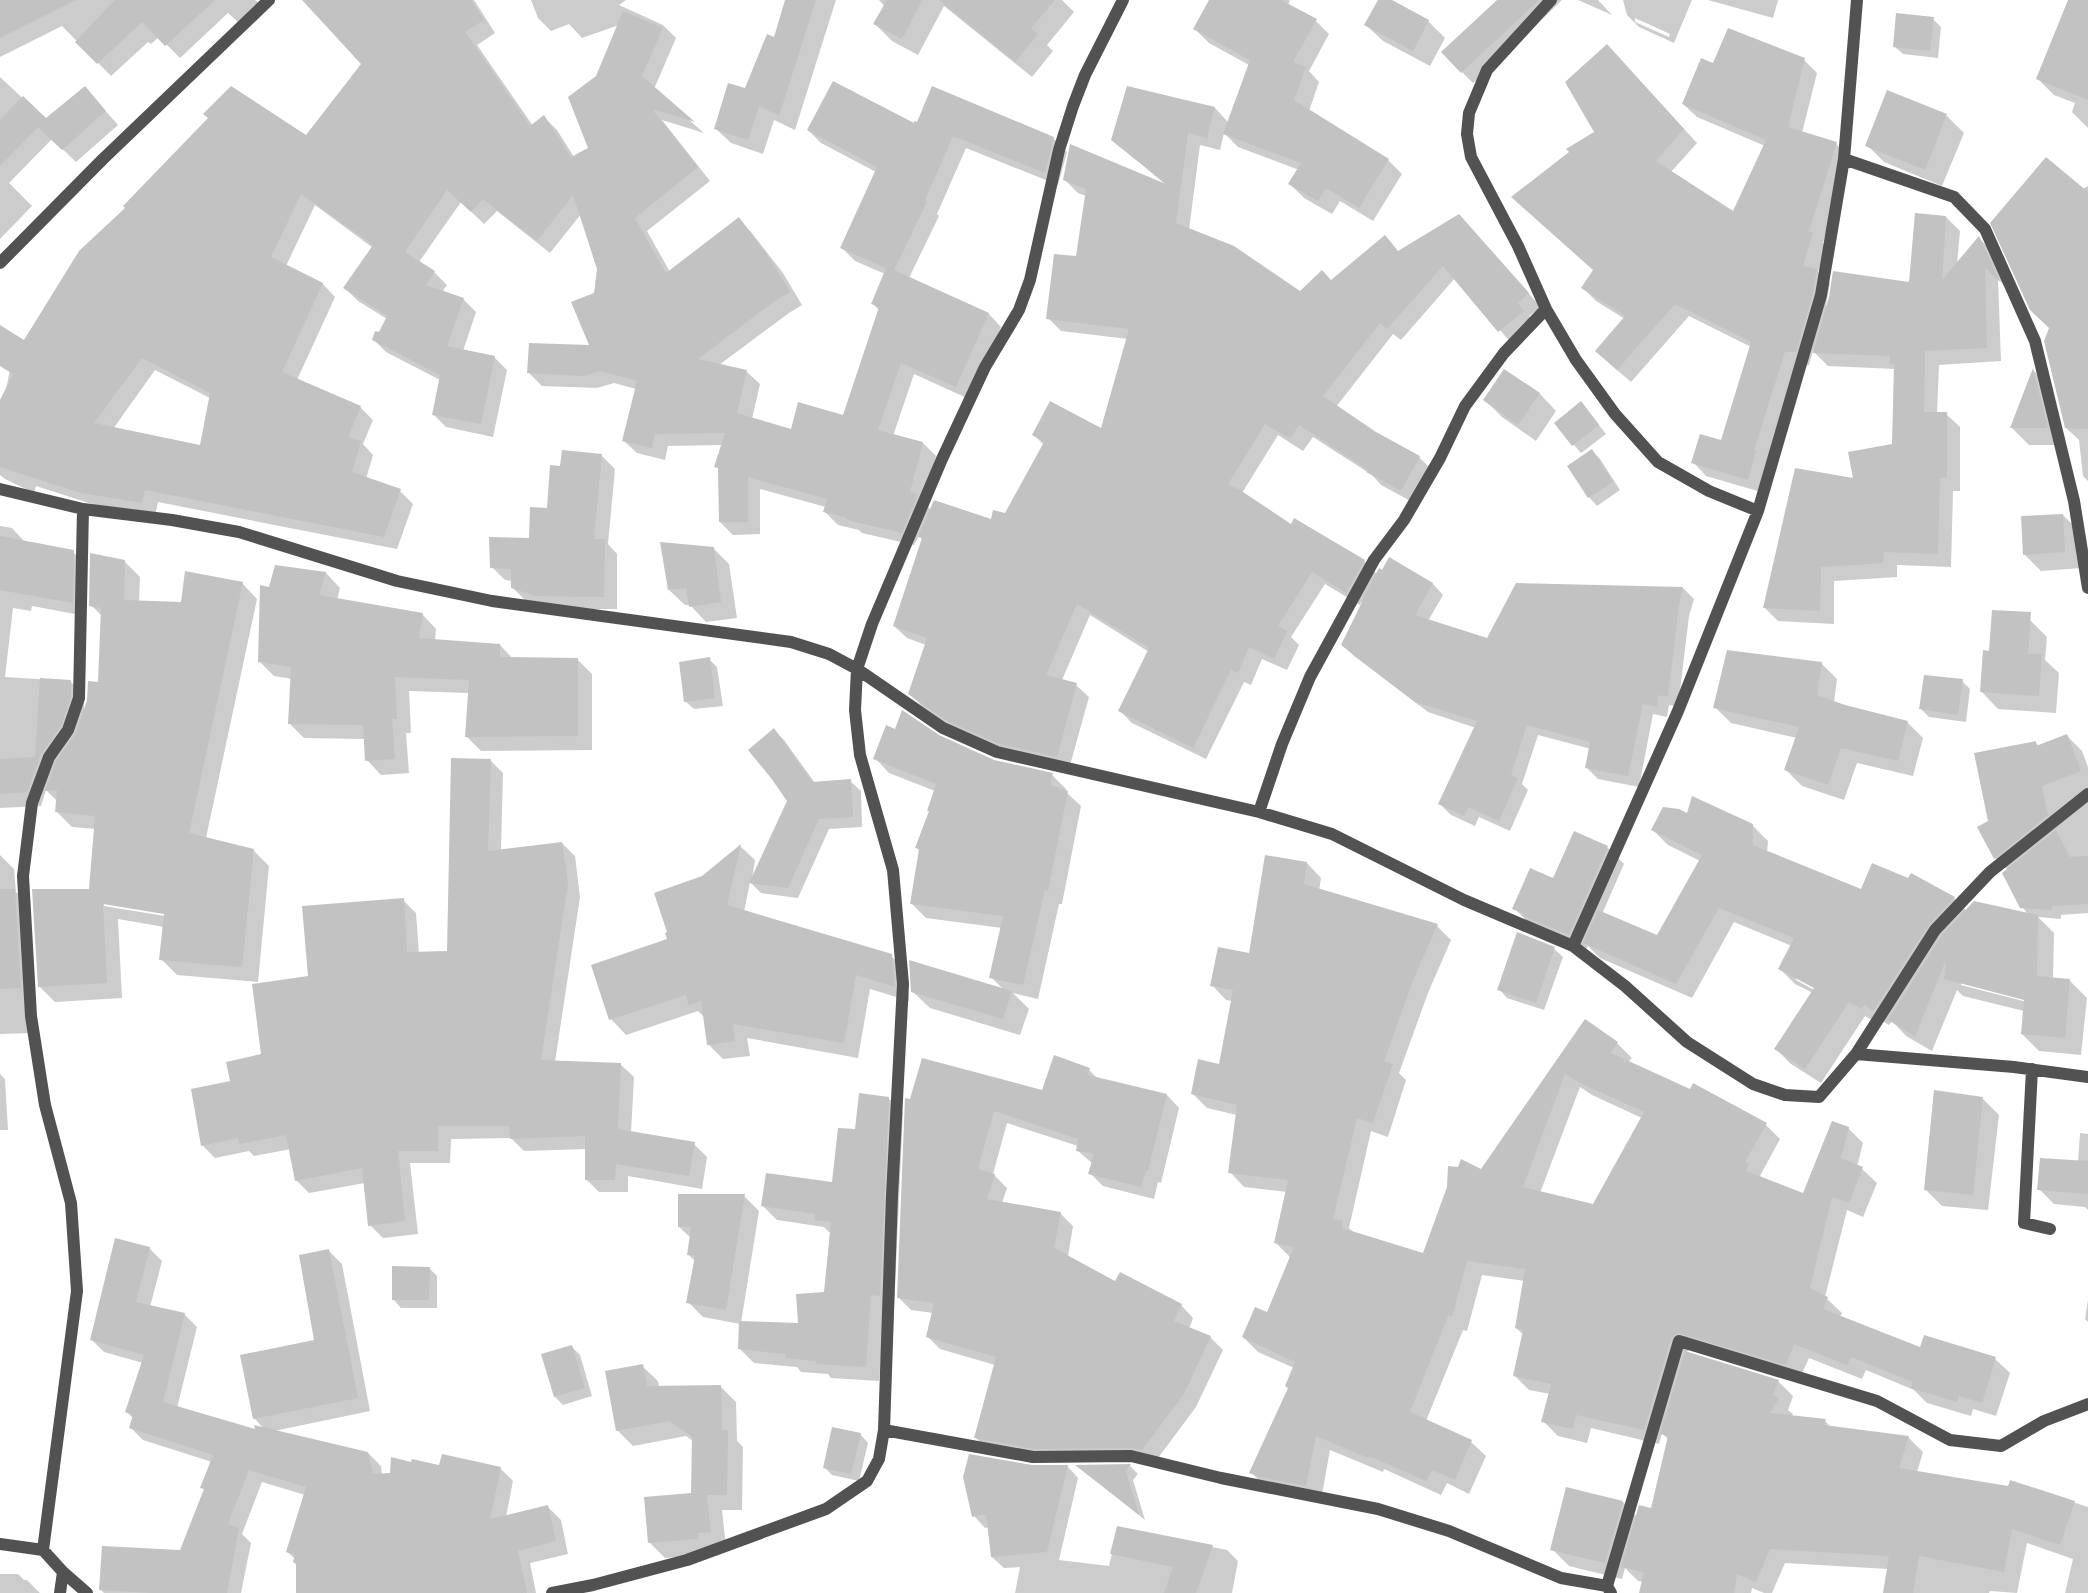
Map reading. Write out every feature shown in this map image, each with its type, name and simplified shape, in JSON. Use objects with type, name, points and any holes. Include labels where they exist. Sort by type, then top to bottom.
[{"type":"street","points":[[0,263],[103,159],[269,0]]},
{"type":"street","points":[[552,1593],[593,1585],[687,1560],[826,1509],[867,1481],[879,1459],[884,1430],[892,1196],[903,984],[893,870],[860,755],[855,710],[857,669],[872,624],[947,449],[985,367],[1019,310],[1030,280],[1059,150],[1073,106],[1085,75],[1123,0]]},
{"type":"street","points":[[1551,0],[1487,70],[1469,113],[1467,134],[1471,157],[1518,246],[1546,309],[1576,360],[1615,414],[1658,462],[1708,491],[1758,511]]},
{"type":"street","points":[[1573,946],[1678,711],[1758,511],[1821,295],[1844,159],[1857,0]]},
{"type":"street","points":[[1844,159],[1954,197],[1985,229],[2035,341],[2074,501],[2088,588]]},
{"type":"street","points":[[1258,812],[1282,744],[1310,677],[1374,560],[1404,520],[1440,458],[1465,406],[1504,353],[1546,309]]},
{"type":"street","points":[[0,489],[83,508],[239,532],[397,581],[492,601],[792,642],[829,654],[857,669],[943,729],[997,752],[1258,812],[1332,834],[1464,900],[1573,946],[1625,987],[1687,1042],[1753,1084],[1785,1095],[1819,1097],[1856,1054],[1935,930],[1990,872],[2088,794]]},
{"type":"street","points":[[43,1550],[77,1291],[71,1203],[45,1105],[31,1016],[23,876],[32,803],[49,758],[68,730],[79,698],[83,508]]},
{"type":"street","points":[[1856,1054],[2032,1069],[2088,1077]]},
{"type":"street","points":[[2032,1069],[2024,1223],[2050,1229]]},
{"type":"street","points":[[884,1430],[1033,1457],[1131,1456],[1221,1478],[1378,1509],[1449,1531],[1561,1578],[1609,1590],[1679,1341],[1877,1401],[1950,1440],[2001,1446],[2044,1421],[2088,1404]]},
{"type":"street","points":[[0,1544],[43,1550],[87,1593]]},
{"type":"street","points":[[60,1593],[63,1572]]},
{"type":"building","points":[[0,0],[76,0],[0,38]]},
{"type":"building","points":[[115,0],[215,0],[165,46],[142,22],[97,64],[75,42]]},
{"type":"building","points":[[302,0],[471,0],[484,20],[465,32],[530,126],[544,115],[571,157],[588,148],[568,97],[596,76],[623,11],[663,28],[642,76],[695,122],[652,109],[698,167],[635,218],[666,273],[739,217],[770,259],[790,292],[698,359],[747,370],[737,413],[791,429],[798,402],[843,415],[879,307],[871,304],[886,268],[840,248],[877,167],[807,130],[833,81],[914,123],[914,121],[917,122],[932,86],[1054,137],[1045,173],[953,136],[925,200],[927,202],[894,270],[989,313],[956,387],[901,363],[878,430],[923,442],[910,492],[918,494],[902,533],[823,512],[827,499],[748,477],[748,522],[719,522],[718,468],[714,467],[725,433],[655,434],[652,448],[622,441],[637,381],[600,371],[584,376],[527,373],[529,343],[589,345],[571,302],[594,293],[597,269],[573,195],[537,241],[483,199],[471,212],[447,190],[405,252],[435,271],[426,285],[464,298],[447,346],[495,356],[481,424],[432,415],[440,375],[372,340],[375,331],[379,332],[387,316],[343,288],[373,245],[301,194],[271,257],[323,283],[282,372],[361,406],[348,437],[361,441],[352,472],[401,489],[384,537],[145,490],[142,503],[81,493],[0,467],[0,400],[13,374],[0,366],[0,325],[24,340],[79,251],[125,208],[123,206],[208,118],[203,114],[231,86],[306,135],[361,64]],"holes":[[[142,358],[210,393],[200,445],[94,423]]]},
{"type":"building","points":[[785,0],[816,0],[779,116],[759,106],[748,140],[714,129],[728,83],[745,88],[767,34],[774,37]]},
{"type":"building","points":[[887,0],[922,0],[902,39],[873,24]]},
{"type":"building","points":[[939,0],[1055,0],[1031,28],[1038,34],[1015,62]]},
{"type":"building","points":[[1209,0],[1281,0],[1317,19],[1293,62],[1306,67],[1294,100],[1389,159],[1359,208],[1326,188],[1318,201],[1288,184],[1301,163],[1223,134],[1250,60],[1193,29]]},
{"type":"building","points":[[1378,0],[1392,0],[1429,20],[1413,51],[1364,25]]},
{"type":"building","points":[[1497,0],[1539,0],[1461,73],[1441,52]]},
{"type":"building","points":[[2068,0],[2088,0],[2088,100],[2036,79]]},
{"type":"building","points":[[1896,13],[1934,17],[1930,51],[1893,47]]},
{"type":"building","points":[[1728,28],[1805,58],[1788,127],[1837,142],[1809,231],[1813,232],[1803,266],[1817,269],[1813,293],[1796,352],[1785,352],[1754,450],[1756,451],[1748,480],[1691,463],[1700,434],[1721,440],[1751,342],[1675,304],[1617,370],[1595,351],[1625,316],[1581,288],[1593,270],[1511,197],[1569,152],[1566,149],[1594,132],[1565,82],[1607,44],[1684,129],[1656,161],[1733,211],[1766,140],[1682,104],[1701,58],[1713,63]]},
{"type":"building","points":[[85,86],[106,111],[62,150],[38,127],[0,166],[0,120],[23,96],[46,118]]},
{"type":"building","points":[[1127,86],[1215,107],[1207,138],[1188,133],[1176,223],[1234,246],[1300,291],[1322,270],[1331,280],[1385,235],[1398,251],[1459,214],[1529,293],[1518,303],[1524,311],[1498,332],[1443,266],[1387,329],[1380,323],[1323,396],[1376,432],[1420,456],[1401,491],[1366,472],[1368,470],[1299,425],[1290,439],[1265,424],[1228,484],[1291,524],[1294,518],[1365,560],[1346,593],[1312,572],[1278,626],[1287,631],[1274,659],[1249,647],[1238,673],[1231,670],[1193,748],[1118,711],[1149,648],[1077,604],[1046,675],[1077,683],[1057,757],[1000,744],[947,721],[908,694],[927,638],[893,626],[922,538],[918,537],[934,500],[991,519],[993,510],[1005,513],[1044,442],[1032,435],[1050,401],[1101,428],[1129,329],[1046,319],[1054,254],[1076,256],[1086,189],[1063,180],[1070,144],[1166,184],[1111,140]]},
{"type":"building","points":[[1887,90],[1947,114],[1925,170],[1865,146]]},
{"type":"building","points":[[2046,157],[2088,192],[2088,429],[2065,428],[2044,341],[2049,328],[2030,310],[1990,223]]},
{"type":"building","points":[[1915,213],[1946,216],[1942,280],[1979,236],[2000,282],[1985,268],[1987,348],[1925,351],[1924,412],[1947,412],[1947,478],[1940,478],[1938,554],[1884,552],[1883,563],[1821,567],[1820,611],[1763,608],[1795,468],[1853,478],[1848,452],[1892,444],[1894,364],[1890,364],[1890,356],[1813,353],[1829,297],[1833,271],[1909,282]]},
{"type":"building","points":[[2033,368],[2048,428],[2010,428]]},
{"type":"building","points":[[1504,369],[1540,393],[1518,425],[1483,400]]},
{"type":"building","points":[[1581,401],[1599,425],[1572,446],[1554,423]]},
{"type":"building","points":[[1592,449],[1613,482],[1588,498],[1567,466]]},
{"type":"building","points":[[562,450],[602,454],[594,539],[605,539],[604,597],[535,596],[511,588],[511,569],[490,568],[489,537],[529,538],[530,507],[547,508],[550,465],[560,466]]},
{"type":"building","points":[[2063,514],[2065,552],[2023,555],[2021,516]]},
{"type":"building","points":[[0,536],[74,550],[73,603],[0,590]]},
{"type":"building","points":[[660,542],[714,547],[721,602],[689,607],[686,588],[668,590]]},
{"type":"building","points":[[90,553],[125,560],[124,600],[181,602],[185,571],[243,582],[189,833],[254,849],[242,967],[159,960],[164,914],[103,904],[107,983],[38,987],[32,889],[89,889],[95,816],[55,812],[57,790],[45,791],[56,761],[76,733],[87,700],[88,681],[98,682],[101,608],[89,606]]},
{"type":"building","points":[[1389,557],[1433,583],[1415,615],[1487,638],[1516,583],[1683,587],[1668,697],[1658,695],[1657,707],[1643,704],[1628,776],[1585,768],[1590,742],[1527,725],[1511,775],[1518,778],[1499,821],[1468,807],[1464,816],[1438,804],[1477,721],[1415,702],[1341,645],[1379,568],[1382,570]]},
{"type":"building","points":[[275,565],[326,572],[319,595],[423,613],[419,638],[500,644],[500,657],[578,658],[578,736],[465,737],[469,680],[395,677],[397,719],[392,719],[395,759],[365,761],[363,725],[288,724],[291,667],[258,662],[260,585],[269,587]]},
{"type":"building","points":[[1992,610],[2031,612],[2028,654],[2042,654],[2039,696],[1980,692],[1983,650],[1989,651]]},
{"type":"building","points":[[1727,650],[1822,662],[1817,695],[1845,705],[1908,721],[1898,761],[1841,748],[1828,785],[1784,770],[1799,727],[1713,708]]},
{"type":"building","points":[[710,657],[715,698],[684,702],[679,662]]},
{"type":"building","points":[[1924,675],[1963,679],[1958,715],[1919,709]]},
{"type":"building","points":[[40,678],[71,680],[71,697],[61,726],[41,754],[27,792],[0,794],[0,759],[35,757]]},
{"type":"building","points":[[902,710],[939,735],[994,760],[1053,773],[1050,785],[1068,791],[1048,891],[1045,890],[1023,985],[989,978],[1003,916],[910,904],[919,849],[915,848],[936,784],[873,759],[886,725],[895,729]]},
{"type":"building","points":[[774,728],[812,782],[851,779],[853,817],[819,819],[788,888],[749,883],[787,801],[748,750]]},
{"type":"building","points":[[2067,734],[2081,771],[2042,786],[2048,815],[1994,859],[1977,827],[1988,821],[1974,753],[2036,741],[2036,746]]},
{"type":"building","points":[[451,758],[491,759],[488,851],[562,842],[568,883],[541,1060],[621,1063],[618,1129],[695,1142],[689,1176],[616,1164],[615,1180],[585,1180],[585,1136],[510,1139],[509,1126],[438,1126],[438,1151],[398,1151],[405,1221],[368,1226],[362,1168],[295,1181],[286,1135],[239,1144],[238,1138],[201,1146],[191,1089],[230,1081],[226,1062],[261,1054],[252,984],[308,976],[302,906],[404,898],[407,952],[447,951]]},
{"type":"building","points":[[1692,796],[1753,824],[1753,845],[1861,889],[1872,863],[1908,878],[1911,873],[1955,897],[1928,926],[1873,1011],[1864,1005],[1862,1009],[1849,1002],[1805,1069],[1774,1049],[1814,988],[1778,969],[1794,938],[1719,908],[1676,984],[1583,943],[1598,910],[1657,935],[1702,855],[1651,830],[1663,807],[1679,809],[1687,813]]},
{"type":"building","points":[[2056,830],[2070,857],[2088,856],[2088,904],[2052,906],[2052,910],[2020,908],[2002,873]]},
{"type":"building","points":[[1574,831],[1608,846],[1569,935],[1523,916],[1524,914],[1512,909],[1530,868],[1553,878]]},
{"type":"building","points":[[741,844],[727,905],[892,954],[895,987],[856,975],[844,1043],[733,1024],[735,1041],[707,1045],[701,1001],[689,1005],[686,995],[609,1020],[591,965],[667,939],[665,933],[667,932],[654,893],[702,876]]},
{"type":"building","points":[[1265,855],[1307,862],[1304,884],[1438,924],[1414,978],[1384,1061],[1393,1064],[1373,1123],[1357,1118],[1333,1219],[1343,1221],[1342,1228],[1423,1253],[1447,1187],[1448,1166],[1458,1167],[1461,1159],[1481,1169],[1585,1019],[1618,1042],[1611,1053],[1690,1089],[1693,1083],[1767,1123],[1745,1162],[1749,1164],[1746,1171],[1803,1193],[1832,1121],[1849,1127],[1841,1158],[1863,1167],[1849,1203],[1832,1197],[1810,1288],[1828,1297],[1823,1309],[1920,1347],[1924,1335],[1996,1357],[1982,1403],[1959,1396],[1957,1402],[1910,1388],[1913,1382],[1851,1357],[1847,1365],[1794,1344],[1786,1365],[1678,1333],[1671,1339],[1644,1430],[1576,1415],[1573,1429],[1541,1422],[1551,1384],[1513,1376],[1523,1330],[1515,1328],[1525,1269],[1467,1261],[1452,1317],[1448,1316],[1410,1412],[1472,1440],[1455,1480],[1432,1470],[1426,1481],[1316,1436],[1306,1486],[1249,1473],[1288,1388],[1285,1386],[1295,1362],[1242,1337],[1255,1307],[1267,1312],[1294,1247],[1274,1243],[1288,1180],[1228,1173],[1237,1105],[1191,1094],[1198,1059],[1219,1064],[1233,990],[1210,986],[1218,947],[1249,953]],"holes":[[[1565,1074],[1644,1112],[1593,1204],[1523,1187]]]},
{"type":"building","points":[[0,889],[15,889],[21,988],[0,989]]},
{"type":"building","points":[[1974,901],[2038,915],[2037,976],[2070,979],[2065,1038],[2021,1034],[2024,1000],[1944,979],[1946,960],[1915,1036],[1888,1020],[1942,935]]},
{"type":"building","points":[[1517,932],[1555,947],[1536,1003],[1497,990]]},
{"type":"building","points":[[909,960],[1012,991],[1003,1019],[911,992]]},
{"type":"building","points":[[1054,1055],[1090,1068],[1088,1075],[1167,1094],[1148,1171],[1146,1170],[1141,1187],[1088,1174],[1094,1154],[1076,1151],[1078,1139],[994,1111],[978,1169],[995,1174],[987,1199],[1061,1212],[1054,1248],[1115,1281],[1120,1272],[1182,1304],[1174,1321],[1211,1336],[1184,1394],[1142,1450],[1131,1448],[1034,1449],[974,1438],[996,1357],[926,1337],[934,1303],[897,1298],[905,1098],[910,1099],[922,1058],[1042,1090]]},
{"type":"building","points":[[1934,1090],[1983,1097],[1973,1195],[1924,1190]]},
{"type":"building","points":[[859,1093],[889,1097],[880,1296],[871,1295],[866,1367],[816,1364],[816,1361],[785,1358],[786,1354],[738,1349],[739,1321],[798,1323],[796,1294],[824,1292],[831,1222],[814,1220],[815,1214],[761,1206],[766,1173],[832,1182],[838,1128],[855,1129]]},
{"type":"building","points":[[2040,1158],[2088,1161],[2088,1194],[2037,1190]]},
{"type":"building","points":[[678,1194],[745,1194],[726,1310],[686,1303],[695,1256],[687,1255],[691,1227],[678,1227]]},
{"type":"building","points":[[115,1238],[150,1247],[136,1302],[185,1313],[163,1402],[255,1429],[254,1425],[368,1452],[373,1474],[390,1473],[391,1457],[439,1465],[442,1454],[501,1467],[490,1519],[548,1505],[556,1541],[518,1551],[527,1593],[296,1593],[296,1564],[293,1562],[295,1555],[286,1552],[306,1487],[249,1470],[228,1524],[239,1528],[227,1593],[99,1590],[102,1546],[180,1550],[204,1489],[200,1488],[213,1455],[129,1428],[133,1415],[125,1412],[144,1355],[90,1340]]},
{"type":"building","points":[[329,1249],[358,1398],[253,1419],[240,1355],[314,1340],[299,1255]]},
{"type":"building","points":[[392,1266],[430,1267],[429,1300],[392,1300]]},
{"type":"building","points":[[572,1345],[585,1388],[554,1397],[541,1354]]},
{"type":"building","points":[[1685,1351],[1779,1380],[1773,1395],[1779,1398],[1770,1413],[1826,1419],[1824,1425],[1909,1436],[1899,1468],[2008,1486],[2010,1480],[2075,1501],[2060,1545],[2012,1529],[2004,1572],[1919,1556],[1913,1593],[1883,1593],[1889,1556],[1770,1549],[1756,1582],[1737,1574],[1734,1593],[1639,1593],[1644,1572],[1621,1567],[1639,1505],[1651,1508],[1668,1436],[1660,1434]]},
{"type":"building","points":[[643,1364],[647,1386],[721,1385],[722,1430],[728,1430],[727,1495],[707,1495],[711,1532],[698,1533],[698,1539],[648,1543],[644,1497],[691,1493],[692,1436],[669,1421],[616,1431],[605,1371]]},
{"type":"building","points":[[832,1427],[861,1433],[851,1474],[823,1468]]},
{"type":"building","points":[[969,1454],[1032,1465],[1068,1465],[1047,1552],[991,1557],[986,1514],[972,1517],[963,1477]]},
{"type":"building","points":[[1131,1464],[1126,1471],[1139,1515],[1075,1465]]},
{"type":"building","points":[[1566,1487],[1623,1501],[1605,1563],[1550,1550]]},
{"type":"building","points":[[1117,1526],[1213,1545],[1196,1593],[1164,1593],[1173,1567],[1110,1554]]}]
